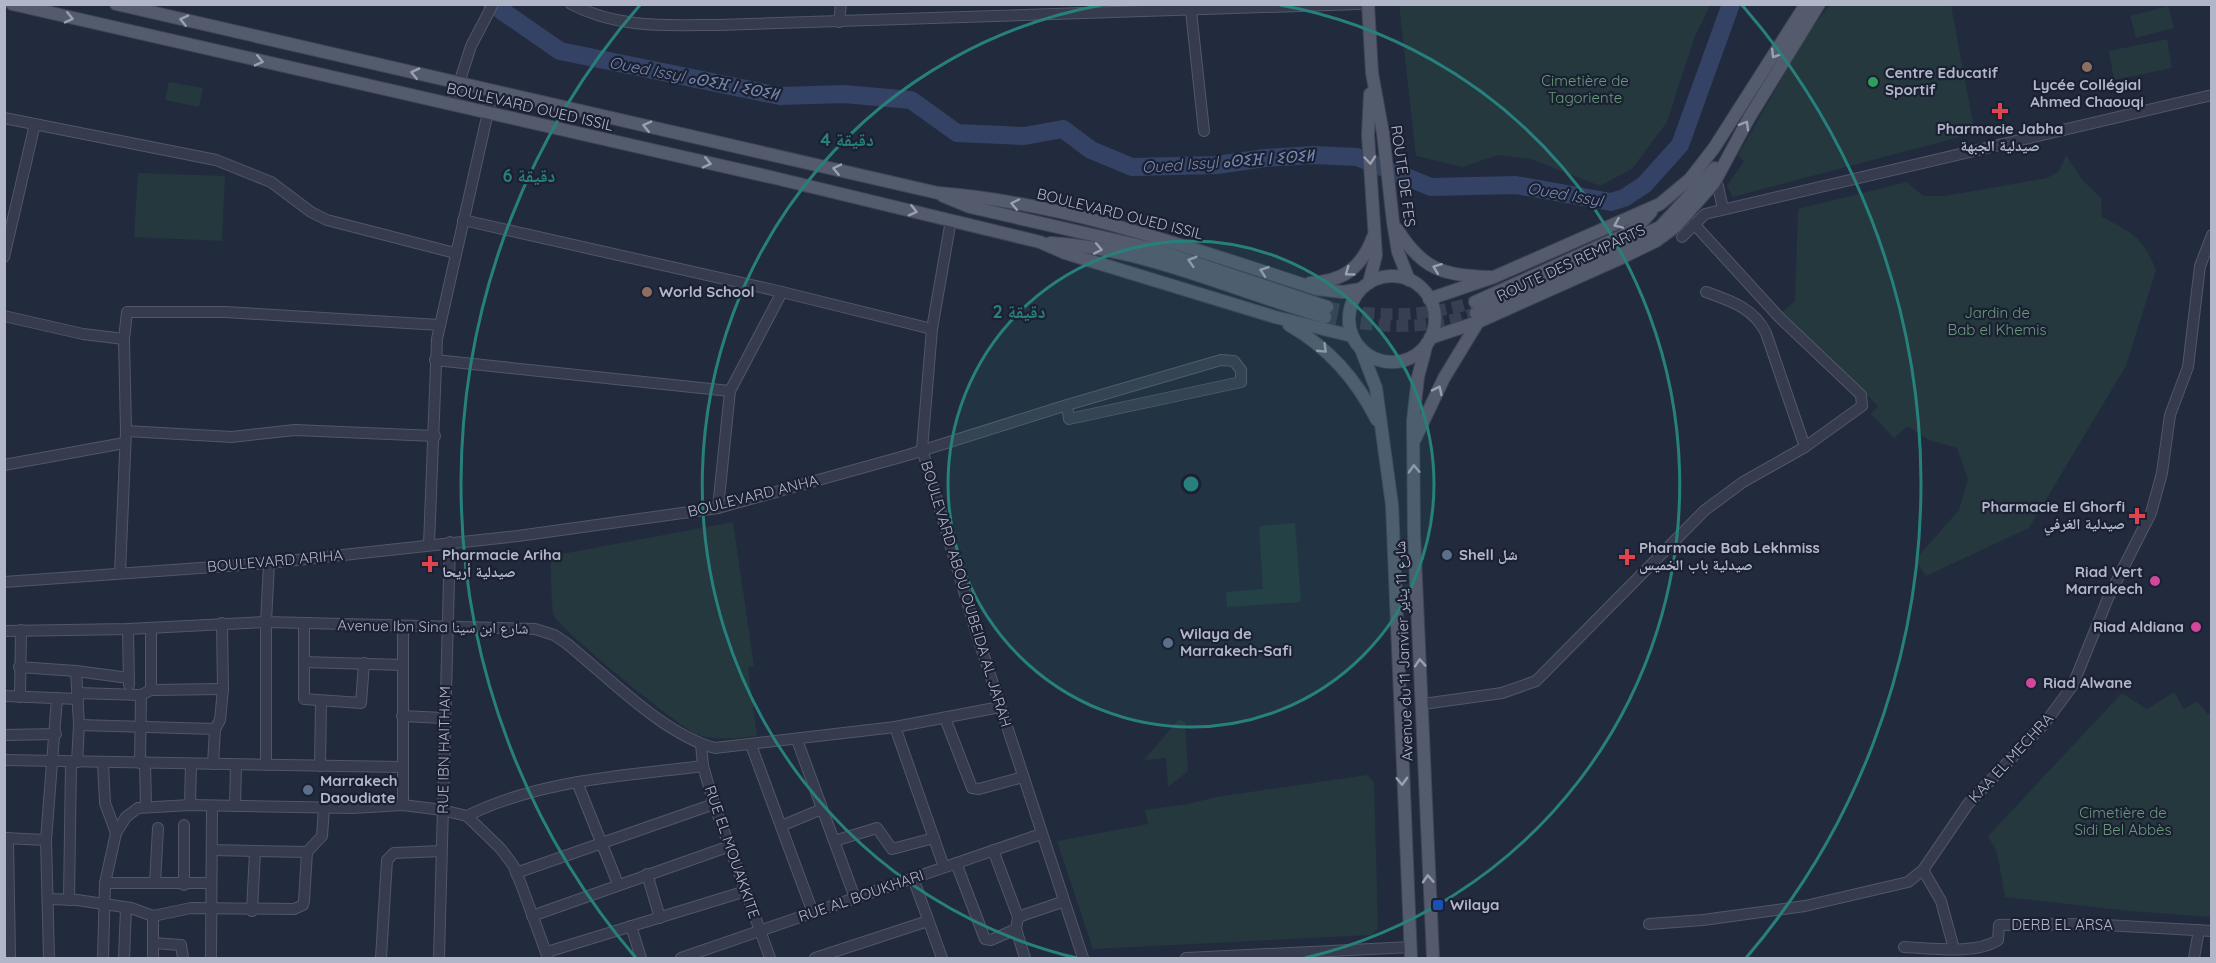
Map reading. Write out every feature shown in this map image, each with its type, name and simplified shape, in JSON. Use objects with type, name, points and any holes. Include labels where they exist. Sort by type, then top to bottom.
[{"type":"main road","name":"BOULEVARD OUED ISSIL","points":[[12,4],[452,105],[487,111],[1040,242],[1068,244],[1152,263],[1326,312],[1150,248],[970,207],[938,194]]},
{"type":"main road","name":"BOULEVARD OUED ISSIL","points":[[116,4],[938,194],[1006,202],[1166,239],[1299,284],[1330,291],[1365,286]]},
{"type":"main road","name":"ROUTE DE FES","points":[[1365,286],[1376,255],[1368,135],[1372,73],[1368,4]]},
{"type":"main road","name":"ROUTE DES REMPARTS","points":[[1429,299],[1494,277],[1654,209],[1676,192],[1710,154],[1806,4]]},
{"type":"main road","name":"ROUTE DES REMPARTS","points":[[1429,340],[1476,312],[1656,241],[1683,219],[1714,183],[1730,151],[1819,4]]},
{"type":"main road","name":"ROUTE DE FES","points":[[1372,73],[1383,133],[1386,181],[1398,252],[1410,280]]},
{"type":"main road","points":[[1476,312],[1660,227],[1686,203],[1730,151]]},
{"type":"main road","points":[[1413,443],[1476,312],[1622,236],[1640,224],[1654,209]]},
{"type":"main road","points":[[1393,222],[1408,247],[1429,266],[1462,275],[1494,277]]},
{"type":"main road","points":[[1299,284],[1332,281],[1350,272],[1364,257],[1376,228]]},
{"type":"main road","name":"BOULEVARD OUED ISSIL","points":[[1040,242],[1065,253],[1275,317],[1352,336]]},
{"type":"main road","points":[[1388,277],[1410,280],[1429,299],[1434,319],[1429,340],[1414,356],[1395,362],[1375,359],[1361,349],[1352,336],[1349,312],[1365,286],[1388,277]]},
{"type":"main road","points":[[1275,317],[1313,339],[1346,369],[1366,399],[1384,433]]},
{"type":"main road","name":"Avenue du 11 Janvier شارع 11 يناير","points":[[1429,340],[1414,398],[1413,443],[1414,535],[1423,704],[1427,867],[1433,958]]},
{"type":"main road","name":"Avenue du 11 Janvier شارع 11 يناير","points":[[1361,349],[1372,375],[1384,433],[1394,545],[1411,953]]},
{"type":"street","points":[[571,4],[595,15],[636,25],[839,22],[1076,9],[1179,8],[1191,11],[1359,4]]},
{"type":"street","points":[[839,22],[841,4]]},
{"type":"street","points":[[452,105],[458,83],[490,8]]},
{"type":"street","points":[[1191,11],[1204,131]]},
{"type":"street","points":[[429,545],[435,436],[435,360],[455,253],[493,90]]},
{"type":"street","points":[[1682,237],[1705,214],[1723,209],[2211,95]]},
{"type":"street","points":[[4,118],[216,160],[271,182],[311,212],[327,220],[455,253]]},
{"type":"street","points":[[4,257],[7,231],[35,124]]},
{"type":"street","points":[[1714,183],[1718,186],[1723,209]]},
{"type":"street","points":[[463,220],[782,292],[932,329]]},
{"type":"street","name":"BOULEVARD ABOU OUBEIDA AL JARAH","points":[[951,220],[932,329],[922,449],[1000,707],[1062,902],[1083,958]]},
{"type":"street","points":[[1423,704],[1502,693],[1536,681],[1563,657],[1705,510],[1743,482],[1805,447],[1859,409],[1863,402],[1861,395],[1779,317],[1694,224]]},
{"type":"street","name":"KAA EL MECHRA","points":[[1649,924],[1703,920],[1828,902],[1902,885],[1923,870],[1960,814],[2034,736],[2073,685],[2108,598],[2151,513],[2162,473],[2170,415],[2188,367],[2200,266],[2211,236]]},
{"type":"street","points":[[1706,291],[1731,301],[1758,318],[1766,333],[1805,447]]},
{"type":"street","points":[[718,508],[730,391],[782,292]]},
{"type":"street","points":[[4,582],[120,573],[125,437],[124,339],[127,312],[225,312],[440,325]]},
{"type":"street","points":[[4,316],[83,334],[124,339]]},
{"type":"street","points":[[435,360],[730,391]]},
{"type":"street","name":"BOULEVARD ANHA","points":[[429,545],[635,522],[718,508],[908,455],[922,449],[1067,405],[1221,360],[1234,361],[1241,370],[1241,382],[1069,418],[1067,405]]},
{"type":"street","points":[[4,465],[125,437],[232,437],[295,430],[435,436]]},
{"type":"street","name":"RUE IBN HAITHAM","points":[[439,958],[450,542]]},
{"type":"street","name":"BOULEVARD ARIHA","points":[[120,573],[269,563],[429,545]]},
{"type":"street","points":[[266,765],[266,622],[269,563]]},
{"type":"street","name":"Avenue Ibn Sina شارع ابن سينا","points":[[4,631],[128,629],[266,622],[304,625],[535,629],[554,635],[660,720],[701,744],[715,748],[895,727],[1000,707]]},
{"type":"street","points":[[213,764],[215,729],[220,720],[223,688],[222,623]]},
{"type":"street","points":[[304,625],[304,699],[321,702],[361,703],[364,663]]},
{"type":"street","points":[[403,627],[401,766],[403,805]]},
{"type":"street","points":[[146,806],[141,727],[151,628]]},
{"type":"street","points":[[128,629],[129,694]]},
{"type":"street","points":[[20,697],[21,630]]},
{"type":"street","points":[[304,662],[403,665]]},
{"type":"street","points":[[19,667],[76,670],[129,678]]},
{"type":"street","points":[[69,900],[74,762],[79,725],[76,670]]},
{"type":"street","points":[[4,696],[57,698],[223,688]]},
{"type":"street","points":[[49,958],[46,840],[57,698]]},
{"type":"street","points":[[320,766],[321,702]]},
{"type":"street","points":[[402,716],[444,718]]},
{"type":"street","points":[[945,718],[972,788],[979,789],[1023,777]]},
{"type":"street","points":[[79,725],[215,729]]},
{"type":"street","points":[[895,727],[944,867]]},
{"type":"street","points":[[4,735],[56,734]]},
{"type":"street","points":[[797,740],[855,898]]},
{"type":"street","name":"RUE EL MOUAKKITE","points":[[701,744],[703,766],[714,804],[770,958]]},
{"type":"street","points":[[751,745],[813,913]]},
{"type":"street","points":[[4,760],[401,766]]},
{"type":"street","points":[[103,763],[105,803],[116,833]]},
{"type":"street","points":[[190,805],[191,764]]},
{"type":"street","points":[[235,806],[236,765]]},
{"type":"street","points":[[466,816],[511,797],[578,782],[703,766]]},
{"type":"street","points":[[578,782],[618,884]]},
{"type":"street","points":[[516,873],[714,804]]},
{"type":"street","points":[[103,958],[105,883],[116,833],[126,817],[146,806],[324,808],[403,805],[466,816],[501,849],[516,873],[548,955],[631,926],[746,891]]},
{"type":"street","points":[[211,958],[212,806]]},
{"type":"street","points":[[49,899],[126,908],[153,916],[191,908],[252,911],[294,909],[303,905],[307,852],[322,836],[324,808]]},
{"type":"street","points":[[781,826],[822,809]]},
{"type":"street","points":[[184,825],[184,885]]},
{"type":"street","points":[[156,883],[158,828]]},
{"type":"street","points":[[834,841],[877,828],[892,849],[934,838]]},
{"type":"street","name":"RUE AL BOUKHARI","points":[[681,958],[1041,834]]},
{"type":"street","points":[[10,958],[6,838],[46,840]]},
{"type":"street","points":[[532,916],[730,846]]},
{"type":"street","points":[[212,850],[307,852]]},
{"type":"street","points":[[993,850],[1018,917],[1016,929],[1025,958]]},
{"type":"street","points":[[252,911],[255,851]]},
{"type":"street","points":[[381,958],[387,860],[394,853],[441,851]]},
{"type":"street","points":[[956,862],[985,939],[991,940],[1016,929]]},
{"type":"street","points":[[1923,870],[1941,901],[1954,949]]},
{"type":"street","points":[[647,874],[660,918]]},
{"type":"street","points":[[913,878],[942,958]]},
{"type":"street","points":[[105,883],[184,885],[211,883]]},
{"type":"street","points":[[1018,917],[1062,902]]},
{"type":"street","points":[[124,958],[126,908]]},
{"type":"street","points":[[153,916],[153,958]]},
{"type":"street","points":[[815,958],[828,956],[928,921]]},
{"type":"street","name":"DERB EL ARSA","points":[[1904,947],[1954,949],[1995,942],[1999,936],[1999,925],[2087,924],[2199,930]]},
{"type":"street","points":[[631,926],[641,958]]},
{"type":"street","points":[[2194,958],[2199,930],[2211,932]]},
{"type":"street","points":[[153,943],[181,945],[183,958]]},
{"type":"street","points":[[720,946],[724,958]]},
{"type":"street","points":[[1186,958],[1411,953]]},
{"type":"green space","name":"Cimetière de Tagoriente","points":[[1399,4],[1710,5],[1694,39],[1667,122],[1632,169],[1600,186],[1531,159],[1499,155],[1462,167],[1416,156]]},
{"type":"green space","name":"Centre Educatif Sportif","points":[[1830,5],[1951,5],[1975,133],[1733,197],[1727,186],[1744,161],[1738,155],[1809,31]]},
{"type":"green space","points":[[2168,6],[2174,28],[2136,38],[2130,16]]},
{"type":"green space","points":[[2167,39],[2172,68],[2114,80],[2109,51]]},
{"type":"green space","points":[[169,82],[203,88],[199,107],[165,100]]},
{"type":"green space","name":"Jardin de Bab el Khemis","points":[[2066,155],[2083,181],[2101,198],[2102,217],[2122,227],[2135,237],[2146,250],[2156,270],[2126,366],[2029,528],[1926,576],[1915,560],[1959,510],[1968,479],[1957,448],[1929,440],[1908,426],[1894,438],[1871,414],[1878,406],[1782,312],[1795,301],[1798,209],[1907,182],[1923,196],[1945,196],[2047,178],[2059,171]]},
{"type":"green space","points":[[138,173],[225,176],[222,241],[134,237]]},
{"type":"green space","points":[[733,522],[754,666],[748,668],[757,736],[713,738],[698,735],[687,729],[647,699],[561,625],[553,611],[551,556]]},
{"type":"green space","points":[[1295,523],[1301,602],[1227,607],[1226,592],[1263,589],[1259,526]]},
{"type":"green space","name":"Cimetière de Sidi Bel Abbès","points":[[2174,692],[2184,709],[2197,701],[2208,714],[2211,712],[2211,917],[2129,911],[2005,897],[1997,852],[1988,836],[2122,693],[2147,709]]},
{"type":"green space","points":[[1179,719],[1185,722],[1188,771],[1168,787],[1166,758],[1144,760]]},
{"type":"green space","points":[[1367,775],[1374,782],[1378,928],[1371,935],[1093,949],[1057,841],[1148,824],[1145,810]]},
{"type":"waterway","name":"Oued Issyl ⴰⵙⵉⴼ ⵏ ⵉⵙⵉⵍ","points":[[492,4],[560,51],[780,96],[844,94],[911,100],[957,133],[1024,136],[1063,129],[1091,150],[1132,167],[1217,165],[1265,158],[1313,155],[1357,157],[1431,187],[1516,185],[1611,202],[1624,198],[1644,185],[1680,145],[1731,4]]},
{"type":"tunnel","points":[[1327,307],[1365,313],[1401,314],[1438,311],[1475,302]]},
{"type":"tunnel","points":[[1325,317],[1363,324],[1401,326],[1438,323],[1476,313]]},
{"type":"place","name":"Lycée Collégial Ahmed Chaouqi","points":[[2087,67]]},
{"type":"place","name":"Centre Educatif Sportif","points":[[1873,82]]},
{"type":"place","name":"Pharmacie Jabha صيدلية الجبهة","points":[[2000,111]]},
{"type":"place","name":"World School","points":[[647,292]]},
{"type":"place","name":"Pharmacie El Ghorfi صيدلية الغرفي","points":[[2137,516]]},
{"type":"place","name":"Shell شل","points":[[1447,555]]},
{"type":"place","name":"Pharmacie Bab Lekhmiss صيدلية باب الخميس","points":[[1627,557]]},
{"type":"place","name":"Pharmacie Ariha صيدلية أريحا","points":[[430,564]]},
{"type":"place","name":"Riad Vert Marrakech","points":[[2155,581]]},
{"type":"place","name":"Riad Aldiana","points":[[2196,627]]},
{"type":"place","name":"Wilaya de Marrakech-Safi","points":[[1168,643]]},
{"type":"place","name":"Riad Alwane","points":[[2031,683]]},
{"type":"place","name":"Marrakech Daoudiate","points":[[308,790]]},
{"type":"place","name":"Wilaya","points":[[1438,905]]},
{"type":"water label","name":"Oued Issyl","points":[[1565,194]]}]
